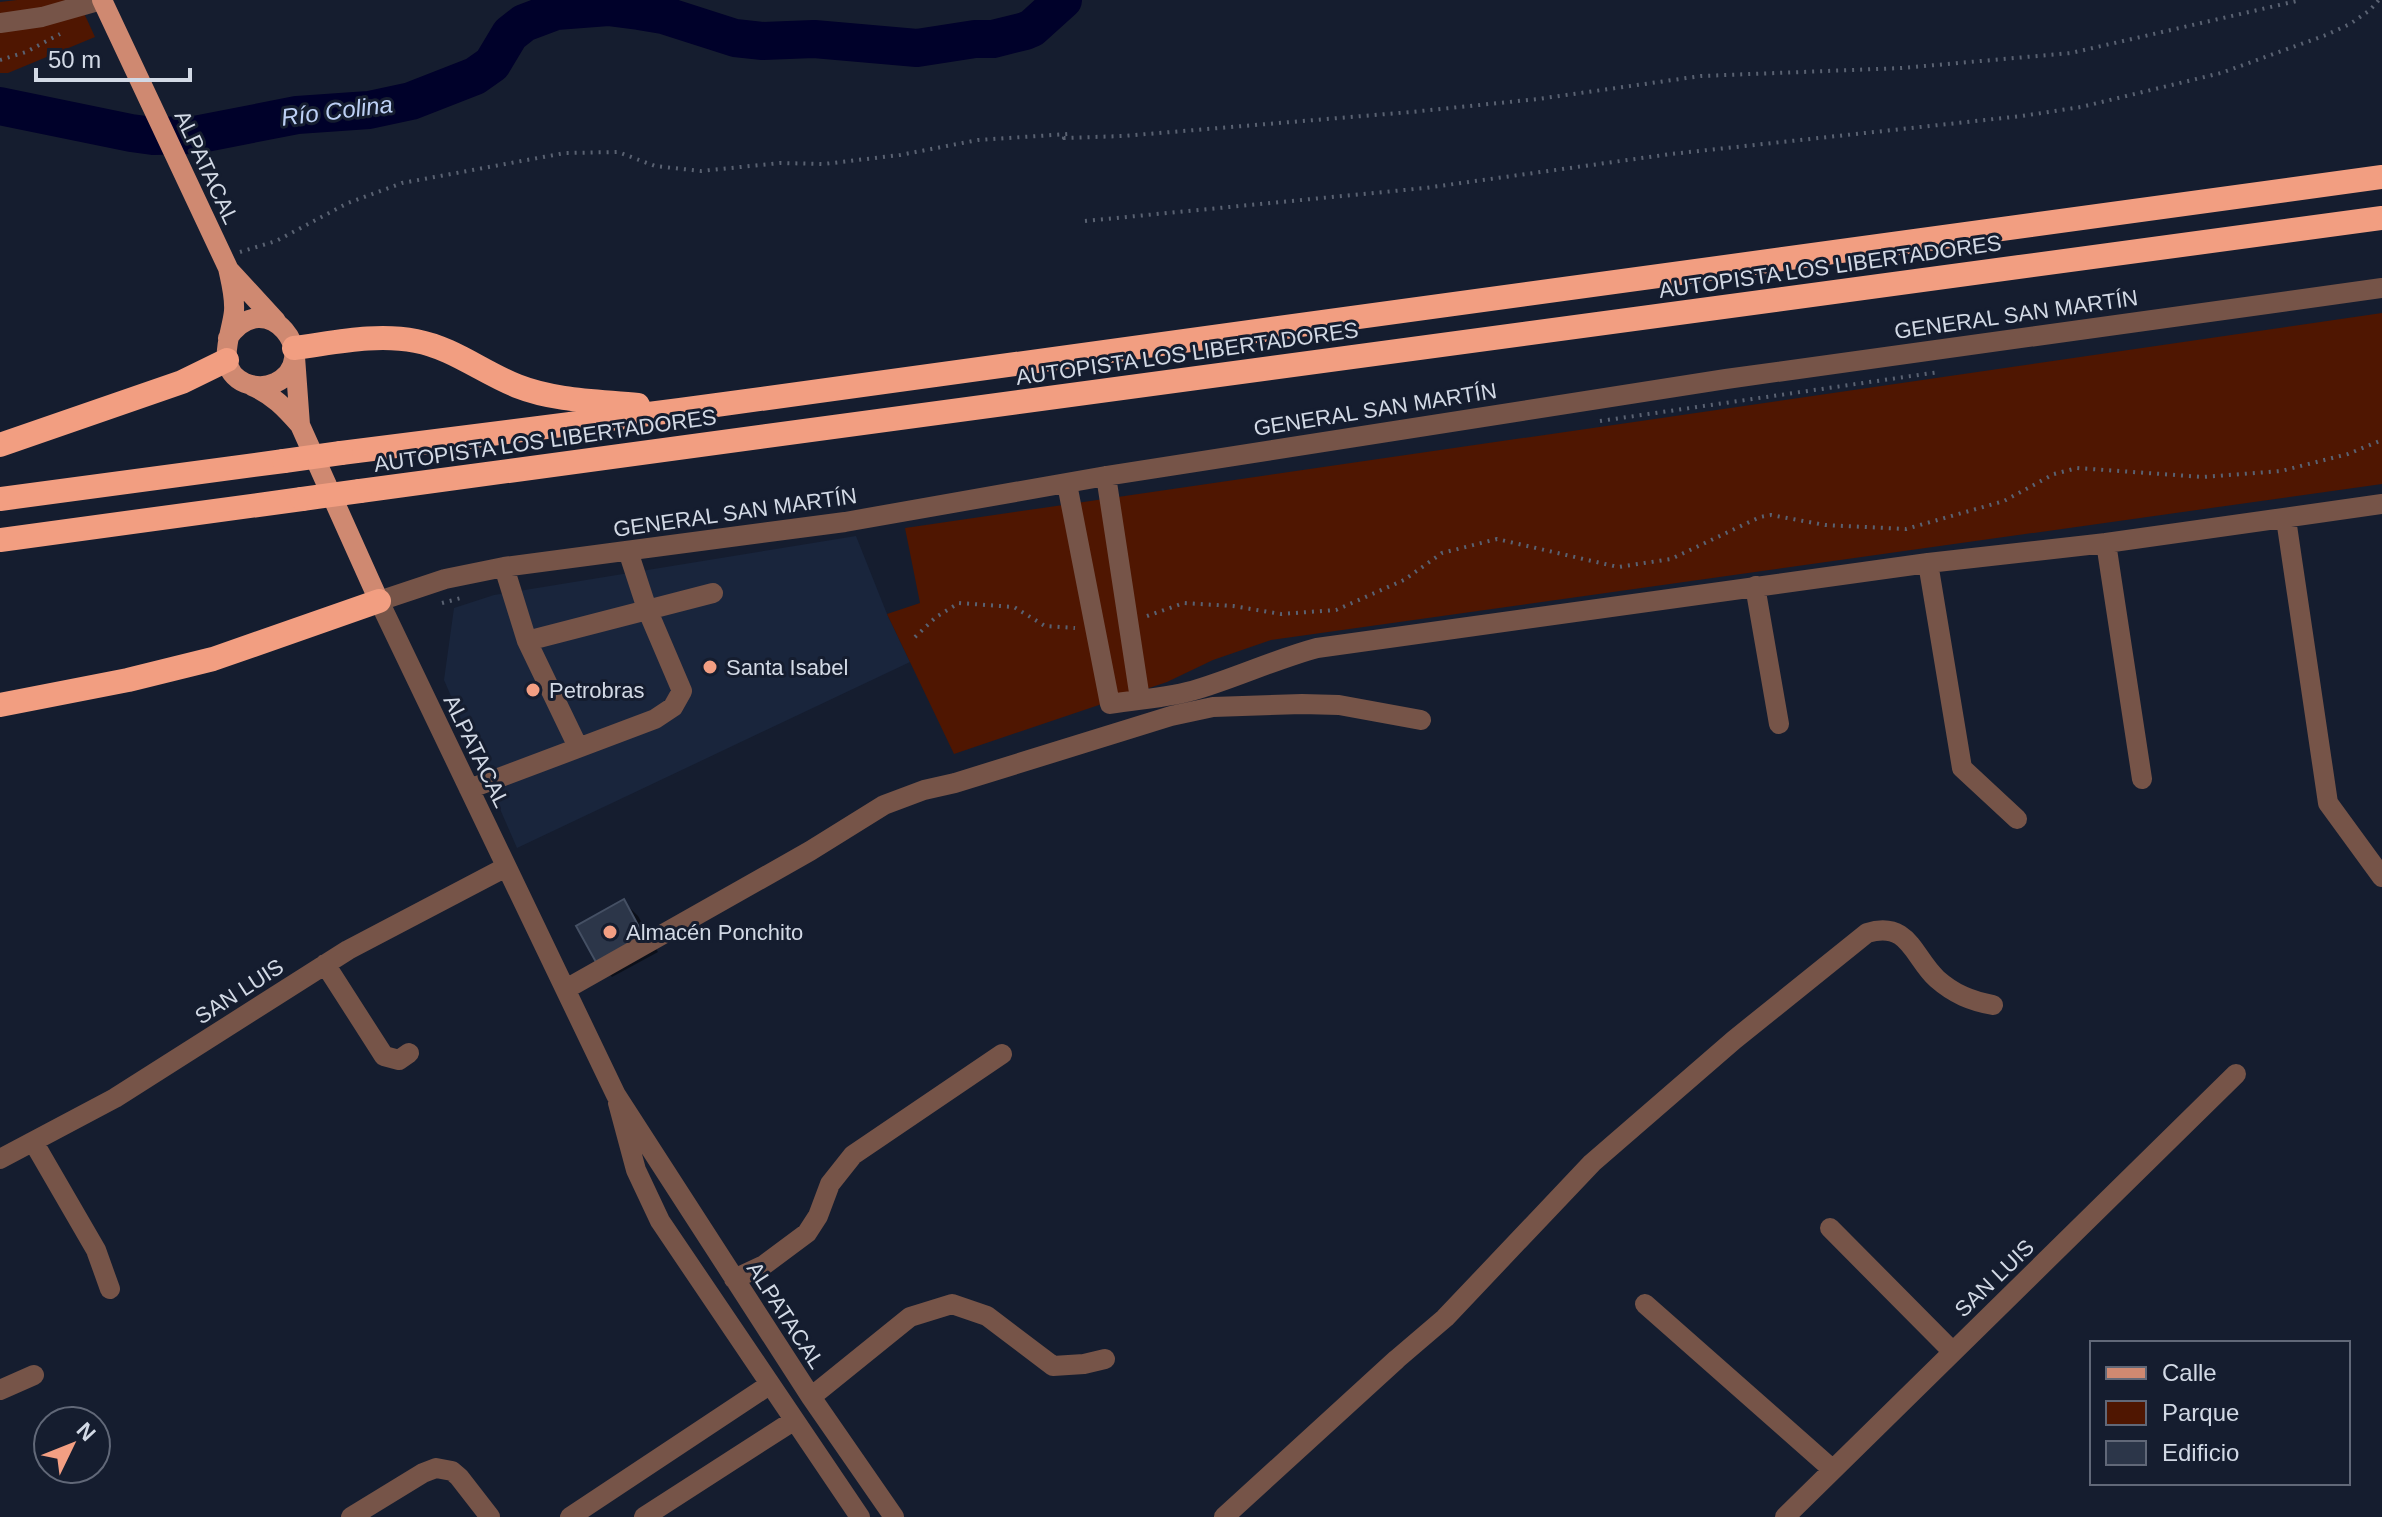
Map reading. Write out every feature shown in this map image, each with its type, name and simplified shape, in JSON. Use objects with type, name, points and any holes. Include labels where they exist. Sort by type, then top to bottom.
[{"type":"highway","name":"AUTOPISTA LOS LIBERTADORES","points":[[0,499],[680,410],[2382,177]]},
{"type":"highway","name":"AUTOPISTA LOS LIBERTADORES","points":[[0,540],[2382,218]]},
{"type":"highway","points":[[294,350],[379,337],[409,340],[451,352],[500,378],[540,393],[680,410]]},
{"type":"highway","points":[[0,445],[182,382],[228,349]]},
{"type":"highway","points":[[0,705],[213,659],[379,601]]},
{"type":"main road","name":"ALPATACAL","points":[[102,0],[225,262],[260,306],[288,332],[294,350],[300,425],[379,601]]},
{"type":"main road","name":"ALPATACAL","points":[[225,262],[234,306],[228,349],[234,374],[247,384],[264,390],[300,425]]},
{"type":"main road","points":[[228,349],[242,323],[261,318],[280,325]]},
{"type":"main road","points":[[247,384],[266,386],[283,378],[289,371],[294,350]]},
{"type":"street","points":[[0,23],[42,17],[102,0]]},
{"type":"street","name":"GENERAL SAN MARTÍN","points":[[379,601],[445,579],[504,567],[845,522],[1106,476],[1726,379],[2382,288]]},
{"type":"street","points":[[1106,476],[1140,699]]},
{"type":"street","points":[[1067,484],[1110,704],[1197,690],[1281,658],[1317,648],[1755,586],[2106,543],[2382,504]]},
{"type":"street","points":[[2286,519],[2328,803],[2382,877]]},
{"type":"street","points":[[2106,543],[2142,779]]},
{"type":"street","points":[[469,789],[655,719],[673,707],[682,691],[647,609],[628,551]]},
{"type":"street","points":[[1928,563],[1962,768],[2017,819]]},
{"type":"street","points":[[504,567],[527,641],[578,747]]},
{"type":"street","points":[[1755,586],[1779,724]]},
{"type":"street","points":[[527,641],[713,593]]},
{"type":"street","name":"ALPATACAL","points":[[379,601],[616,1095],[889,1514]]},
{"type":"street","points":[[566,989],[810,851],[884,805],[924,790],[1171,716],[1213,707],[1339,705],[1421,720]]},
{"type":"street","name":"SAN LUIS","points":[[0,1159],[115,1098],[325,964],[389,927],[506,867]]},
{"type":"street","points":[[1224,1517],[1445,1318],[1592,1163],[1734,1040],[1867,933],[1882,930],[1898,933],[1910,942],[1928,970],[1950,989],[1974,1002],[1993,1005]]},
{"type":"street","points":[[325,964],[384,1056],[399,1060],[409,1053]]},
{"type":"street","points":[[734,1279],[764,1265],[807,1233],[818,1216],[830,1184],[853,1155],[1002,1054]]},
{"type":"street","name":"SAN LUIS","points":[[1785,1517],[2236,1074]]},
{"type":"street","name":"ALPATACAL","points":[[616,1095],[631,1158],[660,1221],[860,1517]]},
{"type":"street","points":[[34,1143],[96,1250],[110,1289]]},
{"type":"street","points":[[660,1221],[672,1206],[686,1203]]},
{"type":"street","points":[[1830,1228],[1953,1352]]},
{"type":"street","points":[[811,1397],[910,1317],[952,1304],[987,1316],[1053,1366],[1105,1359]]},
{"type":"street","points":[[1645,1304],[1833,1470]]},
{"type":"street","points":[[0,1390],[34,1375]]},
{"type":"street","points":[[570,1517],[769,1385]]},
{"type":"street","points":[[644,1517],[793,1421]]},
{"type":"street","points":[[351,1517],[436,1468],[452,1471],[459,1477],[490,1517]]},
{"type":"path","points":[[225,262],[276,241],[348,203],[402,183],[565,153],[618,152],[655,166],[701,171],[780,163],[824,164],[1007,137],[1068,134],[1064,138],[1123,136],[1538,99],[1701,76],[1902,68],[2071,53],[2301,0]]},
{"type":"path","points":[[1085,221],[1425,188],[1702,150],[2081,107],[2221,73],[2338,29],[2370,10],[2379,0]]},
{"type":"path","points":[[1128,622],[1184,603],[1233,606],[1281,614],[1336,610],[1404,580],[1442,553],[1497,539],[1618,567],[1671,559],[1760,517],[1771,515],[1825,525],[1906,529],[2004,501],[2054,474],[2077,468],[2203,477],[2281,471],[2348,454],[2382,440]]},
{"type":"path","points":[[915,637],[936,617],[959,603],[1014,607],[1045,626],[1055,628],[1095,626]]},
{"type":"shaded area","points":[[856,536],[910,662],[517,848],[444,680],[454,608],[494,595]]},
{"type":"green space","points":[[78,0],[95,37],[8,73],[0,73],[0,2]]},
{"type":"green space","points":[[2382,313],[2382,484],[1271,640],[1213,660],[1167,682],[954,754],[887,614],[920,603],[905,528]]},
{"type":"building","name":"Almacén Ponchito","points":[[624,899],[645,938],[597,964],[576,926]]},
{"type":"waterway","name":"Río Colina","points":[[0,106],[131,133],[195,135],[297,115],[369,110],[411,101],[475,76],[492,64],[510,34],[524,23],[556,11],[608,7],[663,15],[735,38],[763,41],[814,39],[917,48],[993,39],[1025,31],[1063,0]]},
{"type":"place","name":"Santa Isabel","points":[[710,667]]},
{"type":"place","name":"Petrobras","points":[[533,690]]},
{"type":"place","name":"Almacén Ponchito","points":[[610,932]]}]
